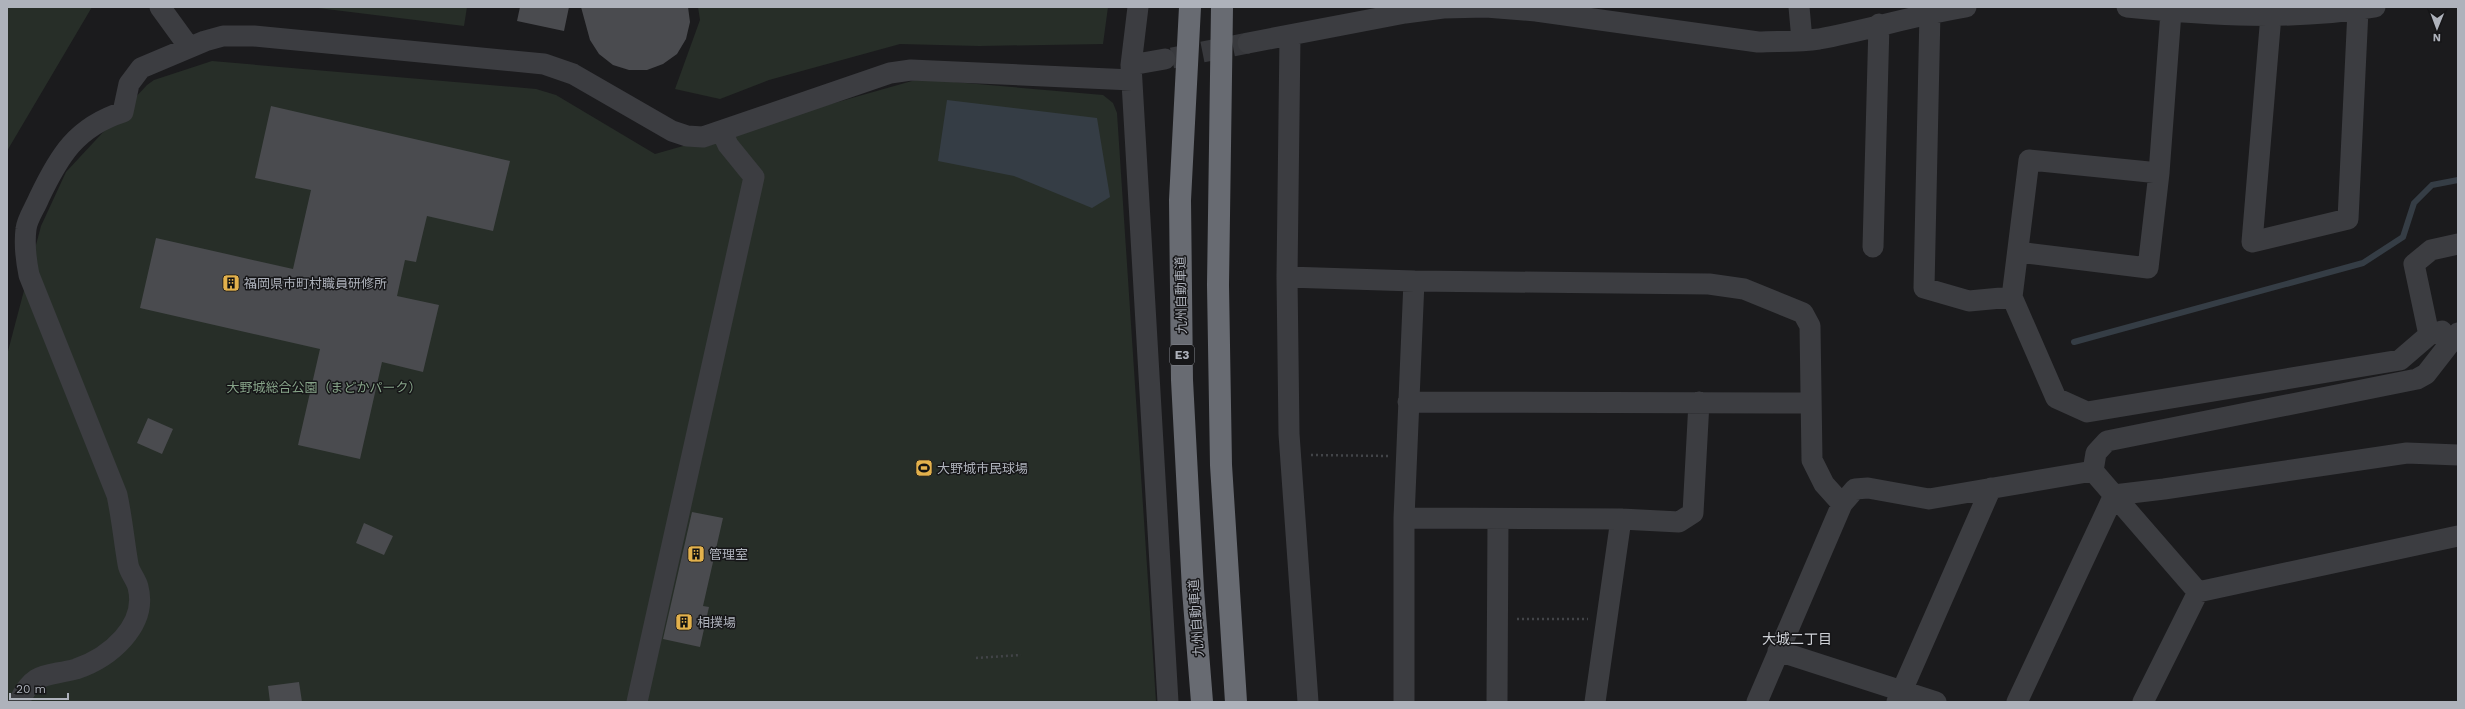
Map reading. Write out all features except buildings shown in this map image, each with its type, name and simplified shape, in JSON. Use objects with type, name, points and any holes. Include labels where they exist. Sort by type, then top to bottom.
[{"type":"highway","name":"九州自動車道","points":[[1190,7],[1180,200],[1182,380],[1193,590],[1202,702]]},
{"type":"highway","points":[[1222,7],[1218,286],[1221,465],[1236,702]]},
{"type":"street","points":[[160,7],[189,47]]},
{"type":"street","points":[[1138,7],[1131,73],[1168,702]]},
{"type":"street","points":[[1248,43],[1405,13],[1443,8],[1486,7],[1536,11],[1758,42],[1818,39],[1930,12],[1966,7]]},
{"type":"street","points":[[1799,7],[1802,40]]},
{"type":"street","points":[[2127,7],[2171,12],[2230,11],[2271,15],[2323,9],[2367,8],[2348,219],[2252,242],[2271,15]]},
{"type":"street","points":[[1930,12],[1924,288],[1969,301],[2012,297]]},
{"type":"street","points":[[2018,252],[2148,268],[2160,173],[2171,12]]},
{"type":"street","points":[[1872,247],[1879,24]]},
{"type":"street","points":[[19,702],[26,686],[40,677],[82,666],[114,648],[135,624],[138,606],[138,587],[128,566],[123,519],[117,495],[29,275],[26,257],[26,227],[62,155],[79,136],[102,119],[123,112],[129,84],[140,68],[189,47],[223,36],[254,36],[544,64],[573,74],[672,131],[687,136],[703,137],[722,132],[890,73],[936,69],[1131,73],[1165,59]]},
{"type":"street","points":[[1290,36],[1287,277],[1290,455],[1308,702]]},
{"type":"street","points":[[637,702],[754,177],[728,144],[722,132]]},
{"type":"street","points":[[2160,173],[2029,160],[2012,297],[2056,398],[2087,412],[2400,360],[2429,335],[2458,323]]},
{"type":"street","points":[[2429,335],[2414,264],[2431,250],[2458,244]]},
{"type":"street","points":[[1287,277],[1414,281],[1709,284],[1744,289],[1803,313],[1810,326],[1812,460],[1824,484],[1842,504]]},
{"type":"street","points":[[1404,702],[1404,518],[1414,281]]},
{"type":"street","points":[[2198,592],[2093,470],[2096,452],[2107,441],[2416,379],[2426,374],[2458,333]]},
{"type":"street","points":[[1408,402],[1811,403]]},
{"type":"street","points":[[1404,518],[1622,519],[1679,522],[1693,512],[1698,402]]},
{"type":"street","points":[[2114,495],[2164,490],[2407,453],[2458,455]]},
{"type":"street","points":[[1757,702],[1842,504],[1855,489],[1868,488],[1929,499],[2093,470]]},
{"type":"street","points":[[1899,696],[1991,488]]},
{"type":"street","points":[[2017,702],[2114,495]]},
{"type":"street","points":[[1497,702],[1498,519]]},
{"type":"street","points":[[1595,702],[1606,619],[1622,519]]},
{"type":"street","points":[[2198,592],[2458,536]]},
{"type":"street","points":[[2143,702],[2198,592]]},
{"type":"street","points":[[1778,651],[1899,696],[1936,702]]},
{"type":"path","points":[[1290,455],[1406,457]]},
{"type":"path","points":[[1498,619],[1606,619]]},
{"type":"path","points":[[976,658],[1021,655]]},
{"type":"green space","points":[[7,7],[92,7],[7,151]]},
{"type":"green space","points":[[310,7],[467,7],[464,26]]},
{"type":"green space","points":[[698,7],[1108,7],[1103,44],[979,46],[900,44],[769,80],[720,99],[675,89],[700,20]]},
{"type":"green space","name":"大野城総合公園（まどかパーク）","points":[[212,61],[536,89],[556,95],[655,154],[919,79],[1103,95],[1113,103],[1117,113],[1156,702],[7,702],[7,355],[41,226],[66,172],[147,85],[154,80]]},
{"type":"shaded area","points":[[947,100],[1097,118],[1110,197],[1092,208],[1014,176],[938,161]]},
{"type":"waterway","points":[[2074,342],[2363,263],[2403,237],[2414,203],[2432,185],[2458,180]]},
{"type":"tunnel","points":[[1172,58],[1248,43]]},
{"type":"place","name":"福岡県市町村職員研修所","points":[[231,283]]},
{"type":"place","name":"大野城市民球場","points":[[924,468]]},
{"type":"place","name":"管理室","points":[[696,554]]},
{"type":"place","name":"相撲場","points":[[684,622]]},
{"type":"district","name":"大城二丁目","points":[[1797,639]]}]
